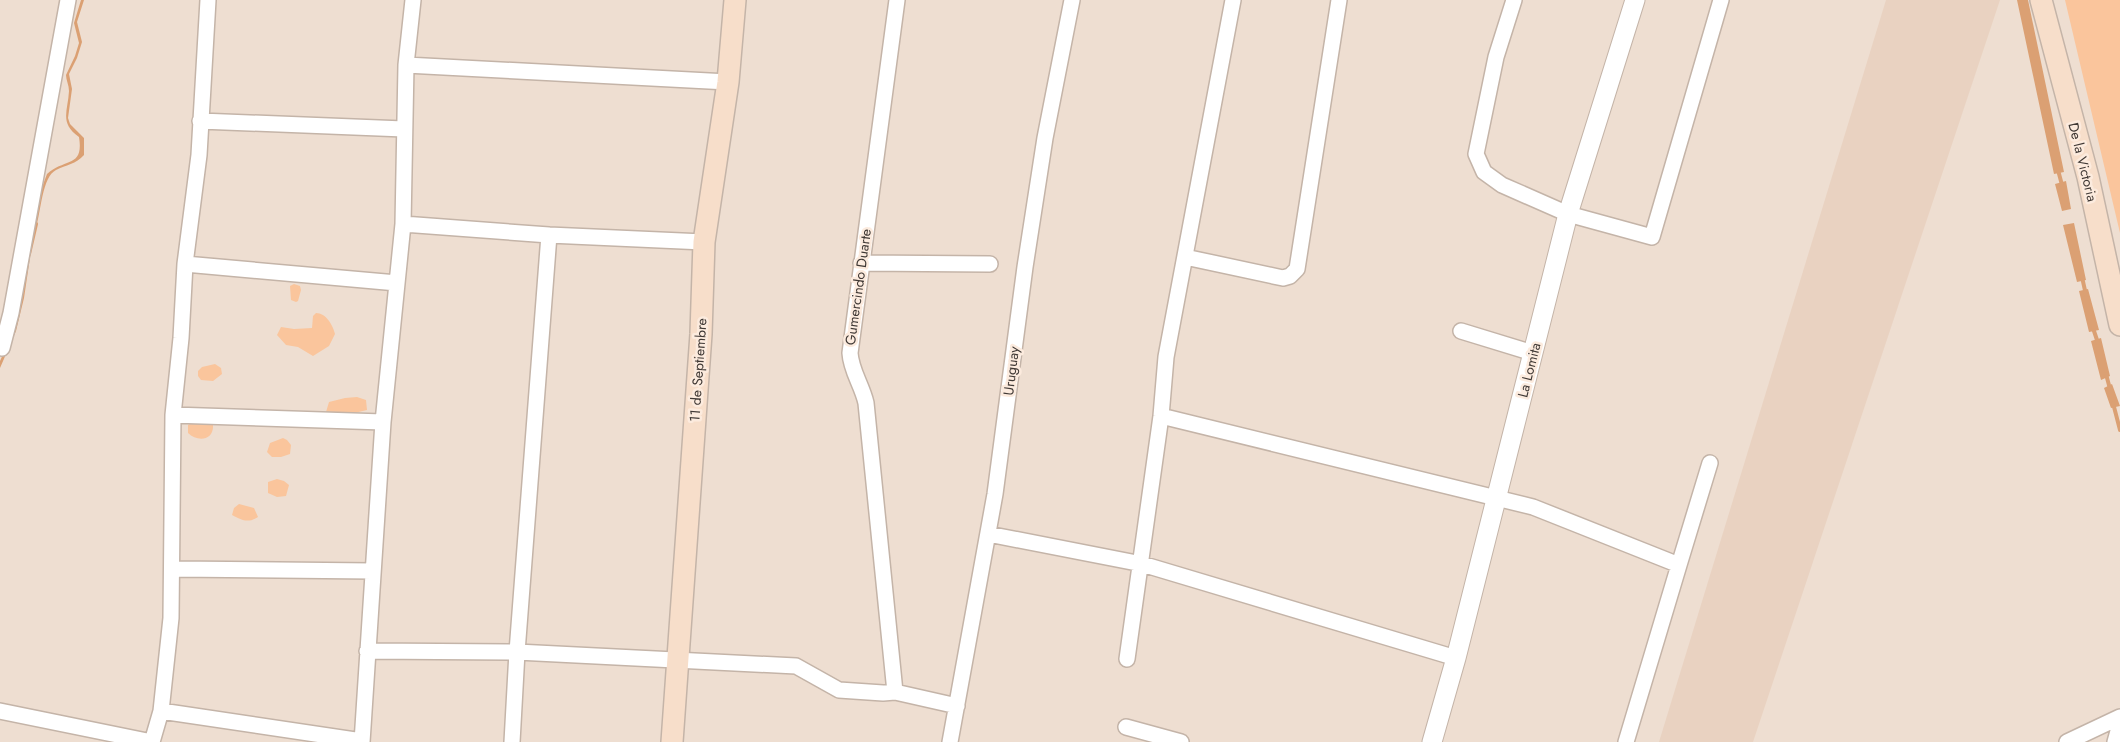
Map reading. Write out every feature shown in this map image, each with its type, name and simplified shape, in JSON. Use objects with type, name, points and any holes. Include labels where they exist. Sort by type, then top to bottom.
[{"type":"main road","name":"11 de Septiembre","points":[[672,742],[701,334],[704,242],[728,82],[735,0]]},
{"type":"main road","name":"De la Victoria","points":[[2041,0],[2088,177],[2120,325]]},
{"type":"street","points":[[2,348],[11,313],[68,0]]},
{"type":"street","points":[[0,712],[152,742],[160,712],[170,625],[173,569],[173,415],[181,338],[185,264],[199,155],[208,0]]},
{"type":"street","points":[[160,712],[362,741],[382,422],[403,224],[406,65],[413,0]]},
{"type":"street","name":"Gumercindo Duarte","points":[[894,692],[866,403],[864,393],[851,364],[850,353],[897,0]]},
{"type":"street","name":"Uruguay","points":[[950,742],[995,494],[1025,267],[1045,138],[1072,0]]},
{"type":"street","points":[[1127,659],[1142,564],[1161,416],[1166,357],[1233,0]]},
{"type":"street","points":[[1185,257],[1283,278],[1290,276],[1297,269],[1339,0]]},
{"type":"street","points":[[1514,0],[1496,57],[1476,154],[1484,172],[1502,185],[1568,214],[1652,237],[1721,0]]},
{"type":"street","name":"La Lomita","points":[[1432,742],[1497,499],[1568,214],[1635,0]]},
{"type":"street","points":[[406,65],[728,82]]},
{"type":"street","points":[[200,121],[404,129]]},
{"type":"street","points":[[403,224],[549,235],[704,242]]},
{"type":"street","points":[[512,742],[517,652],[549,235]]},
{"type":"street","points":[[861,263],[990,264]]},
{"type":"street","points":[[185,264],[397,283]]},
{"type":"street","points":[[1462,331],[1533,354]]},
{"type":"street","points":[[173,415],[382,422]]},
{"type":"street","points":[[1161,416],[1534,507],[1679,565]]},
{"type":"street","points":[[1626,742],[1710,463]]},
{"type":"street","points":[[988,534],[1142,564],[1456,658]]},
{"type":"street","points":[[173,569],[372,571]]},
{"type":"street","points":[[367,651],[517,652],[796,666],[838,690],[894,692],[957,706]]},
{"type":"street","points":[[2067,742],[2120,717]]},
{"type":"street","points":[[2115,742],[2120,724]]},
{"type":"street","points":[[1126,727],[1181,742]]},
{"type":"shaded area","points":[[81,0],[84,0],[77,22],[82,42],[69,74],[72,89],[68,118],[70,124],[84,138],[84,155],[51,174],[45,187],[36,227],[34,227],[41,190],[47,174],[72,161],[79,154],[79,137],[69,127],[66,116],[69,91],[66,75],[79,43],[74,23]]},
{"type":"shaded area","points":[[1886,0],[2000,0],[1753,742],[1659,742]]},
{"type":"shaded area","points":[[2017,0],[2028,0],[2064,172],[2054,174]]},
{"type":"shaded area","points":[[2065,0],[2120,0],[2120,233]]},
{"type":"shaded area","points":[[2066,181],[2071,209],[2062,211],[2055,184]]},
{"type":"shaded area","points":[[2074,223],[2086,280],[2077,282],[2063,225]]},
{"type":"shaded area","points":[[29,251],[31,251],[24,298],[16,331],[0,368],[0,361],[14,330]]},
{"type":"shaded area","points":[[294,284],[300,286],[301,290],[296,302],[291,300],[290,286]]},
{"type":"shaded area","points":[[2088,289],[2099,330],[2089,332],[2079,291]]},
{"type":"shaded area","points":[[316,313],[323,315],[328,320],[335,334],[329,346],[313,356],[298,347],[286,345],[277,335],[281,327],[294,329],[312,328],[313,316]]},
{"type":"shaded area","points":[[2101,338],[2110,376],[2101,380],[2091,341]]},
{"type":"shaded area","points":[[215,364],[221,368],[222,374],[213,381],[201,380],[198,376],[198,371],[202,367]]},
{"type":"shaded area","points":[[2112,384],[2120,406],[2111,408],[2104,388]]},
{"type":"shaded area","points":[[357,397],[366,400],[367,410],[329,419],[326,412],[329,402]]},
{"type":"shaded area","points":[[208,421],[213,425],[213,430],[208,437],[200,439],[188,433],[188,425],[193,422]]},
{"type":"shaded area","points":[[283,438],[291,445],[290,454],[272,457],[267,452],[270,443]]},
{"type":"shaded area","points":[[277,479],[289,485],[286,496],[277,497],[268,493],[268,482]]},
{"type":"shaded area","points":[[239,504],[254,508],[258,517],[245,520],[232,515],[234,508]]},
{"type":"waterway","points":[[2058,170],[2062,185]]},
{"type":"waterway","points":[[29,254],[36,224]]},
{"type":"waterway","points":[[2082,277],[2086,295]]},
{"type":"waterway","points":[[2093,328],[2098,343]]},
{"type":"waterway","points":[[2106,374],[2110,389]]},
{"type":"waterway","points":[[2113,403],[2120,430]]}]
